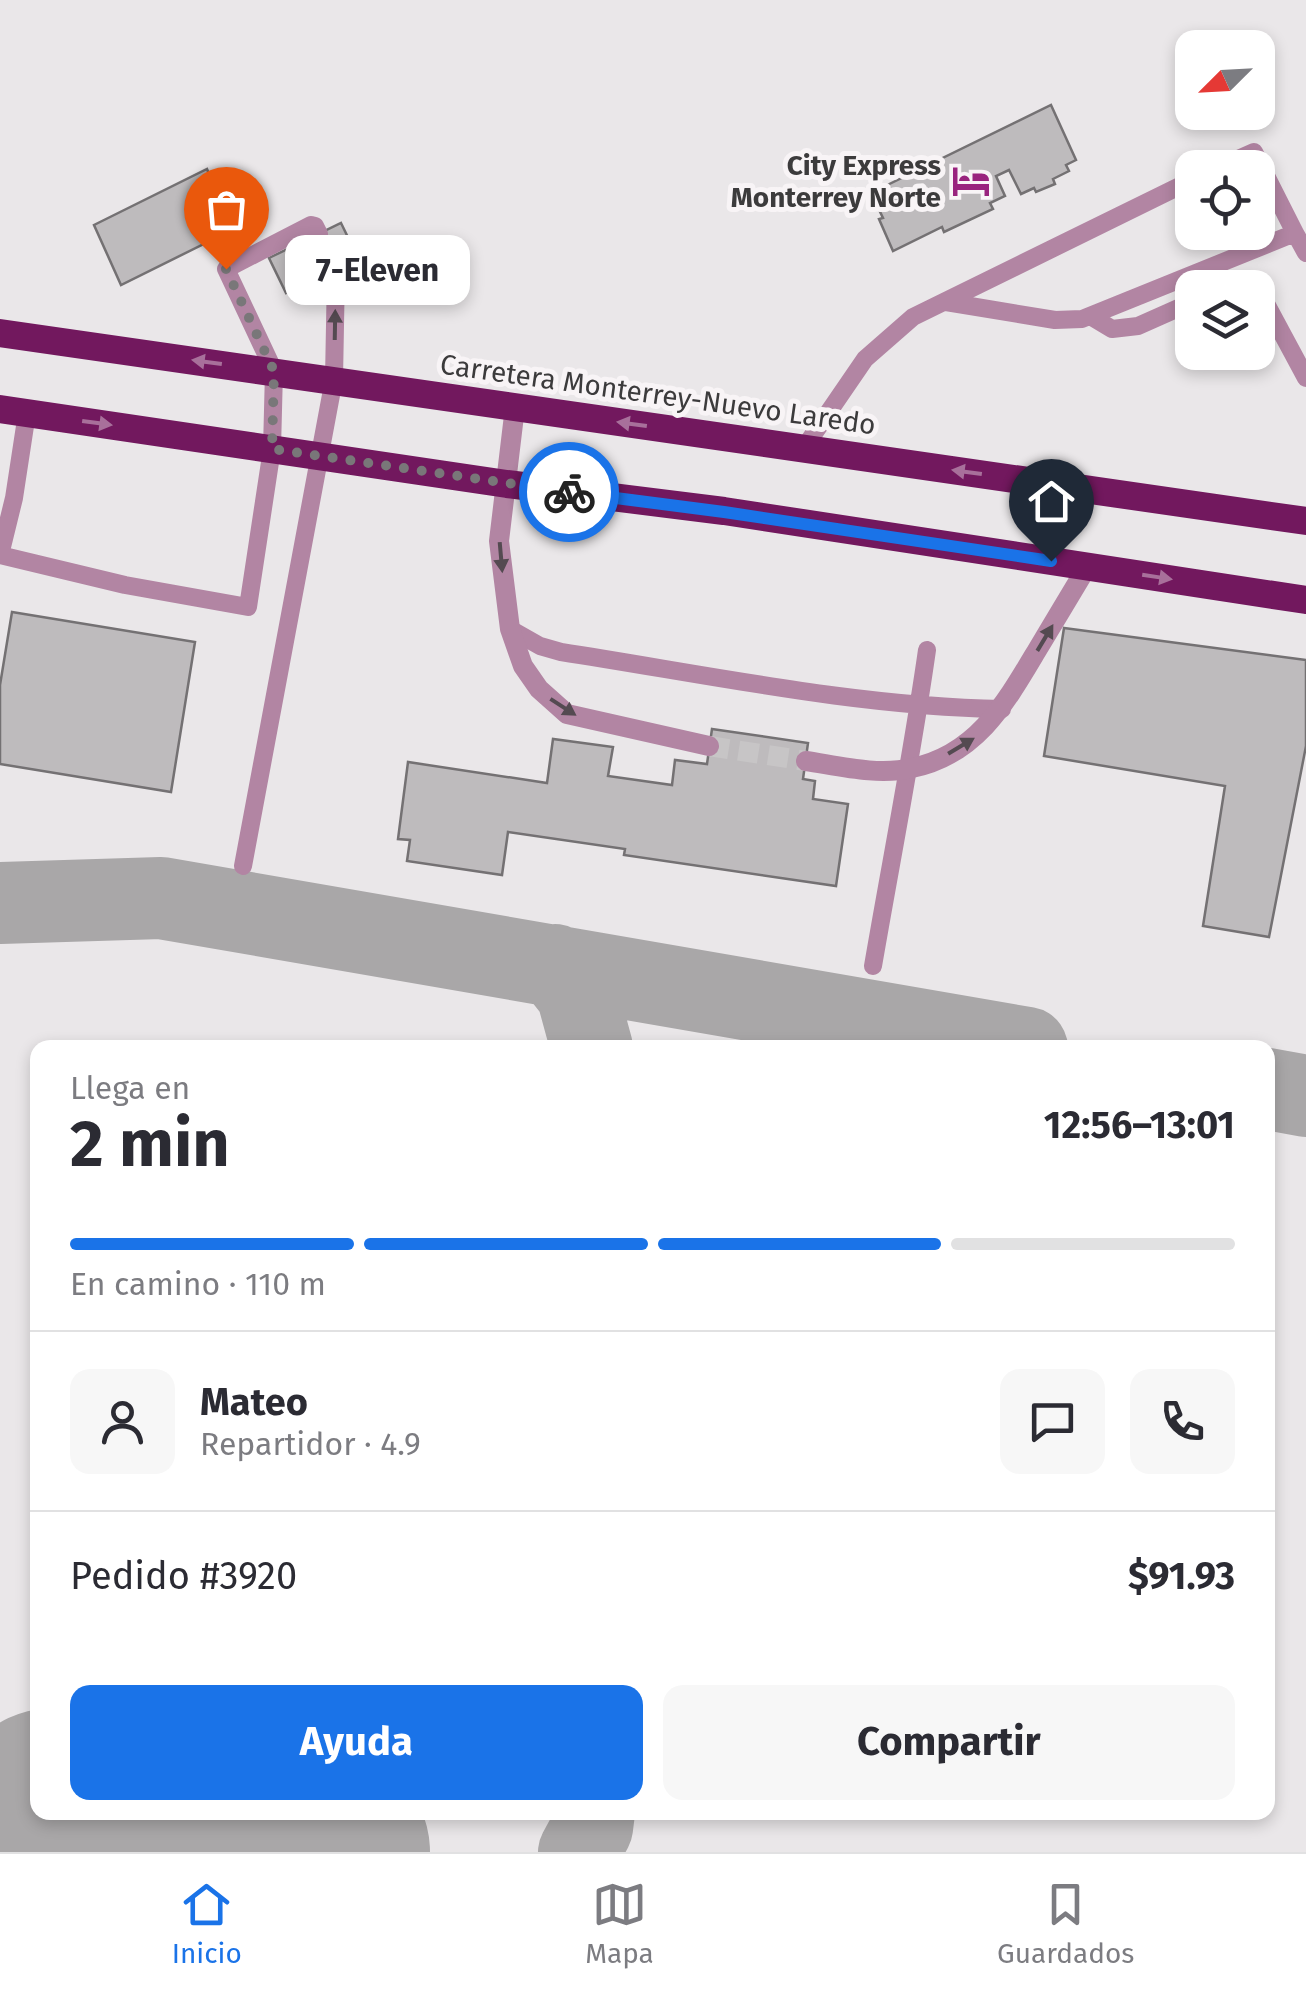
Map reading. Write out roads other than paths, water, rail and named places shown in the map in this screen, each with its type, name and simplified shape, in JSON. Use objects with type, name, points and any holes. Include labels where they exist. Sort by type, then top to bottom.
[{"type":"highway","name":"Carretera Monterrey-Nuevo Laredo","points":[[0,333],[1306,521]]},
{"type":"highway","points":[[14,411],[1306,600]]},
{"type":"street","points":[[515,406],[500,541],[510,629],[523,666],[568,714],[709,746]]},
{"type":"street","points":[[806,761],[860,770],[910,769],[978,736],[1002,709],[1087,567]]},
{"type":"lane","points":[[804,448],[856,371],[877,346],[913,317],[1175,188]]},
{"type":"lane","points":[[1275,193],[1306,253]]},
{"type":"lane","points":[[14,411],[14,498],[0,555],[244,608],[251,603],[272,449],[274,371],[226,269],[311,225],[319,234]]},
{"type":"lane","points":[[946,302],[1055,320],[1092,317],[1295,233]]},
{"type":"lane","points":[[243,866],[334,379],[336,271]]},
{"type":"lane","points":[[1092,317],[1112,329],[1138,326],[1175,310]]},
{"type":"lane","points":[[1275,320],[1306,378]]},
{"type":"lane","points":[[510,629],[540,646],[562,652],[920,704],[1002,709]]},
{"type":"lane","points":[[873,966],[910,769],[927,650]]},
{"type":"tunnel","points":[[709,746],[806,761]]},
{"type":"place","name":"City Express Monterrey Norte","points":[[971,181]]},
{"type":"place","name":"7-Eleven","points":[[226,269]]}]
